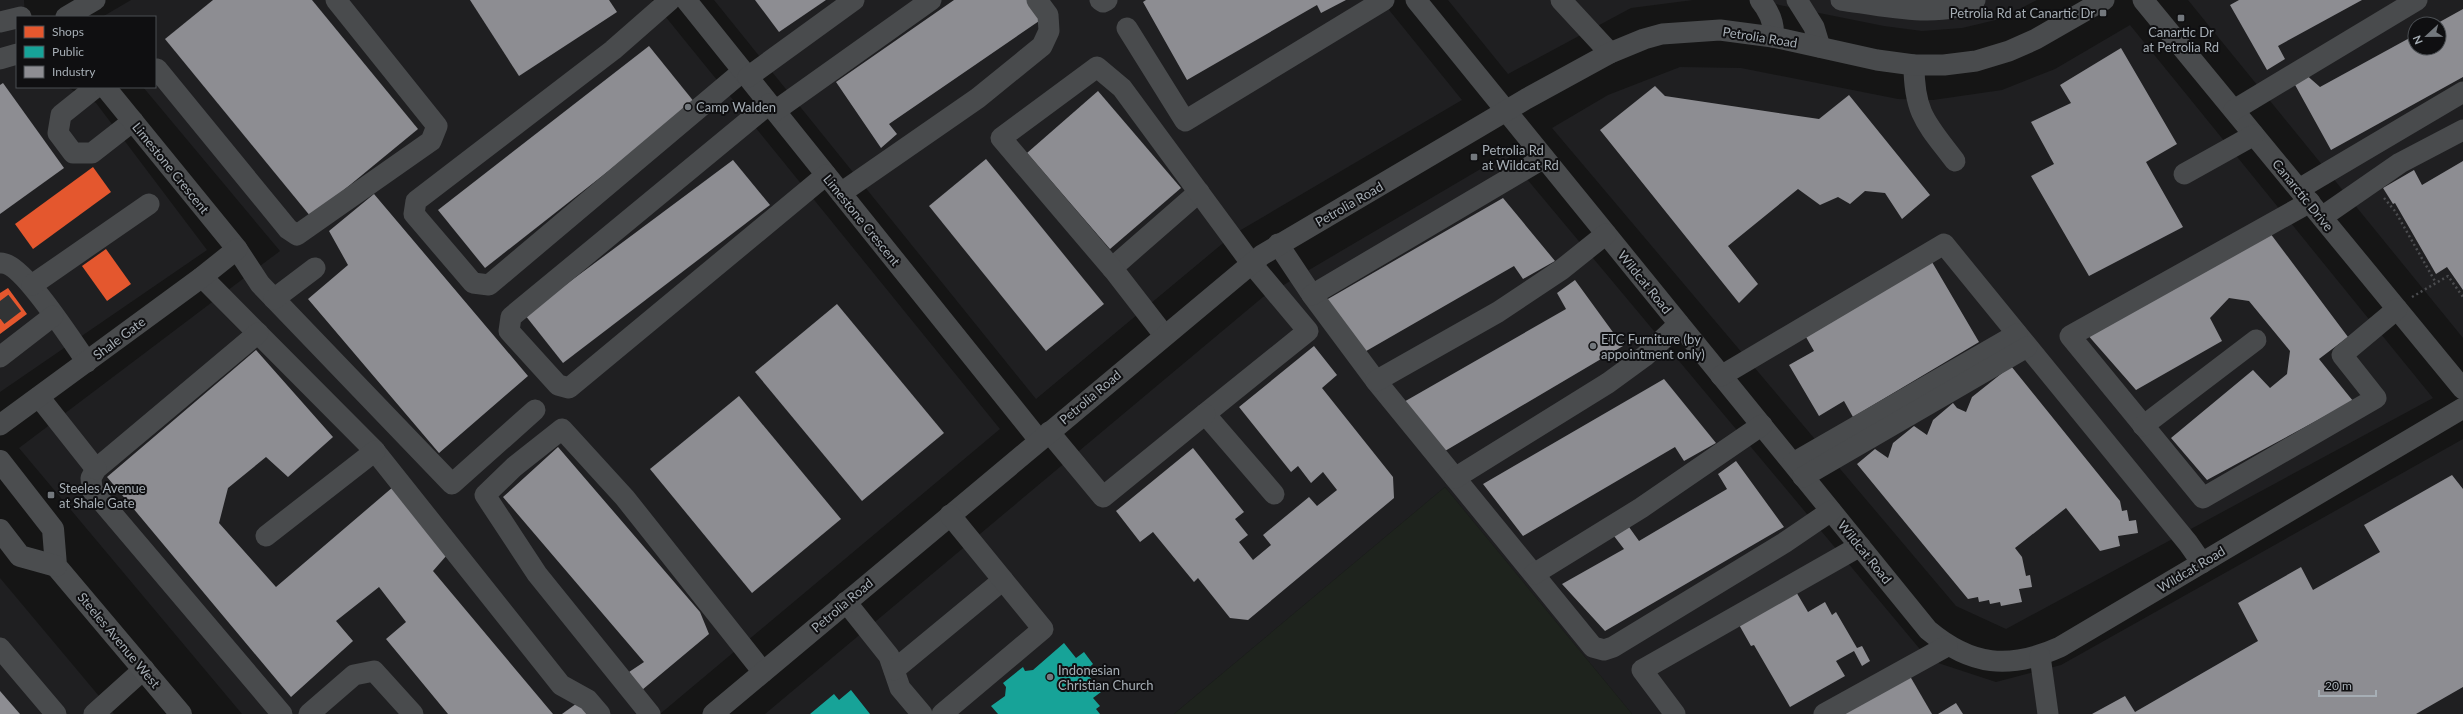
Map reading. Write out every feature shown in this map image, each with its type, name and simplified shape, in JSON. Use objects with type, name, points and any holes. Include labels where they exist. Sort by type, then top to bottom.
[{"type":"main road","points":[[0,461],[53,529],[56,566],[20,556],[0,530]]},
{"type":"main road","name":"Steeles Avenue West","points":[[56,566],[181,714]]},
{"type":"street","points":[[157,69],[288,229],[297,235],[431,141],[437,126],[336,0]]},
{"type":"street","points":[[670,0],[613,50],[416,201],[414,214],[473,283],[489,284],[746,74],[854,0]]},
{"type":"street","name":"Limestone Crescent","points":[[686,0],[826,175],[1044,436],[1103,497],[1205,414]]},
{"type":"street","points":[[826,175],[569,388],[558,385],[509,331],[511,317],[772,107],[931,0]]},
{"type":"street","points":[[841,193],[978,98],[1042,46],[1049,31],[1048,15],[1037,0]]},
{"type":"street","points":[[1100,0],[1103,2],[1107,0]]},
{"type":"street","points":[[1127,28],[1185,121],[1384,0]]},
{"type":"street","name":"Wildcat Road","points":[[1416,0],[1928,630],[1947,646],[1970,657],[1993,662],[2017,662],[2040,656],[2060,647],[2463,408]]},
{"type":"street","points":[[1561,0],[1610,53]]},
{"type":"street","points":[[1760,0],[1770,16],[1774,28],[1773,37]]},
{"type":"street","points":[[1797,0],[1814,27],[1820,47]]},
{"type":"street","points":[[1841,0],[1897,8],[1938,9],[1957,7],[1975,0]]},
{"type":"street","name":"Petrolia Road","points":[[720,712],[763,672],[1164,335],[1252,263],[1278,244],[1506,111],[1610,53],[1644,39],[1692,31],[1720,30],[1773,37],[1877,60],[1914,65],[1944,65],[1976,61],[2009,51],[2036,39],[2104,0]]},
{"type":"street","name":"Canarctic Drive","points":[[2143,0],[2463,389]]},
{"type":"street","points":[[2234,110],[2417,0]]},
{"type":"street","points":[[0,22],[16,18]]},
{"type":"street","points":[[0,59],[16,54]]},
{"type":"street","points":[[1914,65],[1917,104],[1928,125],[1955,161]]},
{"type":"street","points":[[1164,335],[1112,268],[1001,138],[1097,66],[1122,88],[1252,263],[1308,331],[1205,414],[1274,494]]},
{"type":"street","points":[[95,88],[61,115],[58,133],[73,153],[92,153],[133,122]]},
{"type":"street","name":"Limestone Crescent","points":[[106,88],[237,249],[260,284],[452,484],[535,410]]},
{"type":"street","points":[[2397,309],[2342,355],[2376,398],[2203,498],[2070,336],[2310,203],[2463,92]]},
{"type":"street","points":[[2310,203],[2375,181],[2400,163],[2463,130]]},
{"type":"street","points":[[2184,174],[2254,135]]},
{"type":"street","points":[[1312,296],[1544,158]]},
{"type":"street","points":[[1112,268],[1199,192]]},
{"type":"street","points":[[32,285],[149,204]]},
{"type":"street","points":[[1376,381],[1498,312],[1561,270],[1606,234]]},
{"type":"street","points":[[1278,244],[1312,296],[1376,381],[1593,648],[1604,650],[1613,647],[1703,593],[1831,511]]},
{"type":"street","points":[[1721,376],[1944,244],[2202,563]]},
{"type":"street","name":"Shale Gate","points":[[0,425],[202,277],[237,249]]},
{"type":"street","points":[[0,263],[5,263],[18,271],[32,285],[87,362]]},
{"type":"street","points":[[274,299],[315,268]]},
{"type":"street","points":[[202,277],[375,451],[561,685],[588,700],[600,714]]},
{"type":"street","points":[[2,350],[22,329],[53,316]]},
{"type":"street","points":[[1455,478],[1608,383],[1645,356],[1680,324]]},
{"type":"street","points":[[258,333],[96,469],[91,478],[92,490],[282,714]]},
{"type":"street","points":[[1798,470],[2022,340]]},
{"type":"street","points":[[2143,426],[2256,340]]},
{"type":"street","points":[[39,397],[96,469]]},
{"type":"street","points":[[1534,574],[1641,508],[1762,425]]},
{"type":"street","points":[[650,714],[538,574],[485,495],[514,467],[562,429],[625,498],[763,672]]},
{"type":"street","points":[[266,536],[375,451]]},
{"type":"street","points":[[942,714],[1043,629],[950,515]]},
{"type":"street","points":[[1675,714],[1642,670],[1860,546]]},
{"type":"street","points":[[894,670],[1003,580]]},
{"type":"street","points":[[846,602],[889,656],[900,688],[922,714]]},
{"type":"street","points":[[1824,714],[1947,646]]},
{"type":"street","points":[[0,648],[56,714]]},
{"type":"street","points":[[2040,656],[2048,714]]},
{"type":"street","points":[[94,714],[144,669]]},
{"type":"street","points":[[309,714],[354,675],[374,671],[413,714]]},
{"type":"path","points":[[2375,181],[2436,283]]},
{"type":"path","points":[[2397,309],[2404,301],[2448,276],[2463,297]]},
{"type":"shaded area","points":[[0,0],[24,0],[25,16],[16,16],[16,88],[69,88],[96,103],[207,250],[0,392]]},
{"type":"shaded area","points":[[131,0],[652,0],[1000,429],[660,714],[242,714],[19,448],[280,251],[144,88],[156,88],[156,16],[104,16]]},
{"type":"shaded area","points":[[714,0],[1381,0],[1462,100],[1234,234],[1036,399]]},
{"type":"shaded area","points":[[1448,0],[1693,0],[1631,8],[1508,74]]},
{"type":"shaded area","points":[[1755,0],[2037,0],[2000,19],[1962,28],[1922,31],[1884,26]]},
{"type":"shaded area","points":[[2188,0],[2463,0],[2463,338]]},
{"type":"shaded area","points":[[2130,25],[2433,398],[2006,629],[1956,606],[1552,128],[1608,95],[1680,67],[1741,68],[1898,99],[1933,100],[2002,90],[2055,69]]},
{"type":"shaded area","points":[[1506,154],[1929,660],[1996,682],[2061,665],[2463,439],[2463,714],[1632,714],[1445,487],[1174,714],[765,714],[1263,297]]},
{"type":"shaded area","points":[[1445,487],[1632,714],[1174,714]]},
{"type":"shaded area","points":[[0,578],[114,714],[0,714]]},
{"type":"building: Shops","points":[[93,167],[111,192],[33,249],[15,224]]},
{"type":"building: Shops","points":[[106,249],[131,284],[107,301],[82,266]]},
{"type":"building: Shops","points":[[8,288],[27,314],[0,334],[0,293]]},
{"type":"building: Public","name":"Indonesian Christian Church","points":[[1064,643],[1076,658],[1084,652],[1093,664],[1085,671],[1101,692],[1093,698],[1100,706],[1096,709],[1100,714],[998,714],[991,706],[1005,696],[1006,687],[1003,683],[1023,667],[1025,671],[1033,670]]},
{"type":"building: Public","points":[[851,690],[870,714],[810,714],[834,694],[839,700]]},
{"type":"building: Industry","points":[[213,0],[312,0],[418,129],[311,217],[165,39]]},
{"type":"building: Industry","points":[[470,0],[609,0],[617,12],[519,76]]},
{"type":"building: Industry","points":[[755,0],[826,0],[779,32]]},
{"type":"building: Industry","points":[[954,0],[1028,0],[1042,19],[889,124],[897,134],[881,148],[836,82]]},
{"type":"building: Industry","points":[[1146,0],[1346,0],[1321,13],[1317,5],[1187,80],[1143,2]]},
{"type":"building: Industry","points":[[2239,0],[2362,0],[2278,46],[2285,59],[2267,70],[2230,5]]},
{"type":"building: Industry","points":[[2463,9],[2463,77],[2331,150],[2294,83],[2304,73],[2320,87],[2407,39],[2407,56],[2447,56],[2447,18]]},
{"type":"building: Industry","points":[[649,46],[695,103],[485,268],[438,210]]},
{"type":"building: Industry","points":[[2121,48],[2177,144],[2146,162],[2183,227],[2089,276],[2031,176],[2054,164],[2031,122],[2071,103],[2060,85]]},
{"type":"building: Industry","points":[[3,83],[64,168],[0,214],[0,85]]},
{"type":"building: Industry","points":[[1655,86],[1665,96],[1819,119],[1849,95],[1930,195],[1902,219],[1885,193],[1865,191],[1850,204],[1838,197],[1820,205],[1798,189],[1728,246],[1758,284],[1739,303],[1600,130]]},
{"type":"building: Industry","points":[[1098,91],[1181,188],[1110,249],[1027,153]]},
{"type":"building: Industry","points":[[986,159],[1104,304],[1046,351],[929,206]]},
{"type":"building: Industry","points":[[733,160],[770,205],[563,363],[525,315]]},
{"type":"building: Industry","points":[[2463,161],[2463,290],[2447,267],[2436,274],[2395,203],[2393,204],[2383,188],[2414,170],[2422,185]]},
{"type":"building: Industry","points":[[374,194],[528,376],[439,453],[308,299],[348,265],[329,231]]},
{"type":"building: Industry","points":[[1503,198],[1555,261],[1523,279],[1514,266],[1361,354],[1321,303]]},
{"type":"building: Industry","points":[[2267,229],[2348,337],[2319,359],[2353,401],[2207,480],[2171,438],[2253,370],[2270,388],[2287,374],[2290,351],[2249,301],[2229,298],[2210,318],[2222,341],[2136,390],[2086,333]]},
{"type":"building: Industry","points":[[1932,262],[1979,342],[1853,417],[1844,401],[1819,416],[1789,365],[1814,351],[1806,337]]},
{"type":"building: Industry","points":[[1575,280],[1623,346],[1445,451],[1402,403],[1566,309],[1557,293]]},
{"type":"building: Industry","points":[[837,304],[944,433],[862,501],[755,372]]},
{"type":"building: Industry","points":[[1314,346],[1337,375],[1322,388],[1393,477],[1394,498],[1248,620],[1230,618],[1198,578],[1194,582],[1153,532],[1140,542],[1116,511],[1193,448],[1244,512],[1235,519],[1248,535],[1239,542],[1253,560],[1271,545],[1263,535],[1309,497],[1317,506],[1337,490],[1323,472],[1311,483],[1298,466],[1291,472],[1239,407]]},
{"type":"building: Industry","points":[[256,350],[333,437],[288,477],[266,457],[228,488],[219,523],[276,587],[393,487],[447,555],[433,571],[553,714],[448,714],[386,639],[406,622],[379,587],[336,621],[353,641],[291,697],[107,477]]},
{"type":"building: Industry","points":[[2011,366],[2120,501],[2122,511],[2127,510],[2129,521],[2136,520],[2138,533],[2118,536],[2120,546],[2100,551],[2066,508],[2015,548],[2022,557],[2026,576],[2030,575],[2032,587],[2019,589],[2022,602],[2001,606],[2000,602],[1990,604],[1989,600],[1979,602],[1978,597],[1968,599],[1857,464],[1875,449],[1888,458],[1893,443],[1914,426],[1927,435],[1933,420],[1953,403],[1957,408],[1966,412],[1972,397]]},
{"type":"building: Industry","points":[[1664,379],[1716,443],[1684,461],[1675,447],[1523,536],[1483,484]]},
{"type":"building: Industry","points":[[739,396],[841,519],[752,593],[650,469]]},
{"type":"building: Industry","points":[[558,447],[700,612],[709,634],[642,690],[629,672],[644,662],[503,497]]},
{"type":"building: Industry","points":[[1736,461],[1784,527],[1605,631],[1562,584],[1624,549],[1614,536],[1629,527],[1639,541],[1727,489],[1718,474]]},
{"type":"building: Industry","points":[[2452,475],[2463,489],[2463,687],[2416,714],[2092,714],[2125,696],[2135,712],[2258,641],[2238,603],[2301,567],[2313,590],[2380,552],[2364,525]]},
{"type":"building: Industry","points":[[1795,590],[1808,612],[1825,602],[1832,615],[1836,612],[1857,648],[1862,646],[1870,661],[1862,666],[1854,651],[1836,661],[1845,676],[1790,707],[1754,645],[1751,646],[1738,623]]},
{"type":"building: Industry","points":[[1907,671],[1932,714],[1834,714]]},
{"type":"building: Industry","points":[[0,691],[20,714],[0,714]]},
{"type":"building: Industry","points":[[580,701],[591,714],[562,714]]},
{"type":"building: Industry","points":[[1956,703],[1963,714],[1938,714]]},
{"type":"tunnel","points":[[0,301],[16,322]]},
{"type":"place","name":"Petrolia Rd at Canartic Dr","points":[[2103,13]]},
{"type":"place","name":"Canartic Dr at Petrolia Rd","points":[[2181,18]]},
{"type":"place","name":"Camp Walden","points":[[688,107]]},
{"type":"place","name":"Petrolia Rd at Wildcat Rd","points":[[1474,157]]},
{"type":"place","name":"ETC Furniture (by appointment only)","points":[[1593,346]]},
{"type":"place","name":"Steeles Avenue at Shale Gate","points":[[51,495]]},
{"type":"place","name":"Indonesian Christian Church","points":[[1050,677]]}]
